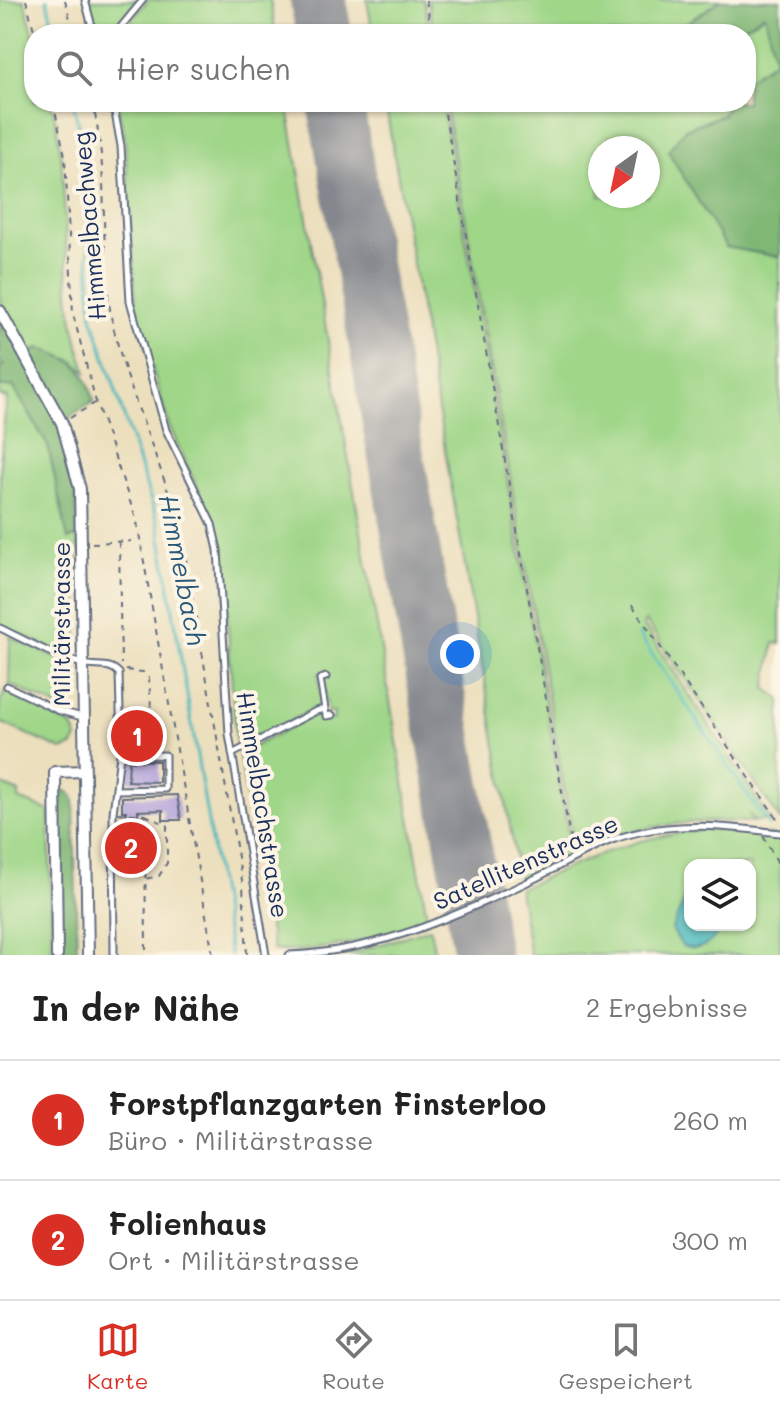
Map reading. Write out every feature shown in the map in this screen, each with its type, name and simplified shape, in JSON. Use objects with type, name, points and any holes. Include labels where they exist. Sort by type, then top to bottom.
[{"type":"street","name":"Militärstrasse","points":[[0,311],[62,423],[80,489],[86,544],[83,718],[88,955]]},
{"type":"street","points":[[57,955],[55,772],[85,771]]},
{"type":"lane","points":[[85,0],[91,24]]},
{"type":"lane","points":[[123,24],[143,0]]},
{"type":"lane","name":"Himmelbachstrasse","points":[[115,112],[121,146],[130,301],[166,430],[212,524],[218,550],[232,754],[266,955]]},
{"type":"lane","points":[[0,628],[83,664],[111,666],[120,671],[120,756],[113,813],[114,955]]},
{"type":"lane","points":[[326,677],[320,679],[326,716],[332,715]]},
{"type":"lane","points":[[7,686],[57,710],[83,718]]},
{"type":"lane","points":[[232,754],[325,709]]},
{"type":"lane","points":[[152,727],[152,755]]},
{"type":"lane","points":[[115,790],[165,789],[165,755],[120,756]]},
{"type":"lane","name":"Satellitenstrasse","points":[[289,955],[368,946],[422,928],[476,907],[613,840],[666,828],[710,824],[780,833]]},
{"type":"path","points":[[26,0],[32,24]]},
{"type":"path","points":[[65,0],[71,24]]},
{"type":"path","points":[[426,0],[430,24]]},
{"type":"path","points":[[55,112],[65,156],[73,314],[96,402],[137,522],[213,955]]},
{"type":"path","name":"Himmelbachweg","points":[[94,112],[101,146],[111,315],[183,543],[243,886],[247,955]]},
{"type":"path","points":[[445,112],[570,838],[579,857]]},
{"type":"path","points":[[62,423],[96,402]]},
{"type":"path","points":[[86,544],[131,541]]},
{"type":"path","points":[[119,542],[120,671],[140,671],[149,678],[152,727]]},
{"type":"path","points":[[632,605],[780,823]]},
{"type":"path","points":[[113,813],[145,815],[167,825],[167,863],[159,876],[144,879]]},
{"type":"path","points":[[145,815],[146,955]]},
{"type":"path","points":[[764,831],[763,840],[780,867]]},
{"type":"green space","points":[[0,0],[24,0],[31,24],[24,24],[24,112],[53,112],[62,170],[71,307],[87,373],[74,361],[40,348],[28,353],[0,301]]},
{"type":"green space","points":[[89,0],[137,0],[118,24],[95,24]]},
{"type":"green space","points":[[148,0],[270,0],[274,24],[129,24]]},
{"type":"green space","points":[[367,0],[424,0],[428,24],[371,24]]},
{"type":"green space","points":[[428,0],[721,0],[681,24],[432,24]]},
{"type":"green space","points":[[721,0],[780,0],[780,257],[726,247],[668,151],[685,129],[724,112],[756,112],[756,73],[775,60],[765,14],[748,24],[684,24]]},
{"type":"green space","points":[[766,15],[775,60],[756,73],[756,24],[749,24]]},
{"type":"green space","points":[[119,112],[289,112],[428,922],[350,943],[307,950],[273,950],[239,754],[316,714],[321,713],[326,721],[334,719],[334,712],[328,712],[323,683],[327,673],[319,674],[321,705],[245,745],[236,744],[222,541],[169,426],[137,315],[125,139]]},
{"type":"green space","points":[[387,112],[444,112],[572,855],[519,879]]},
{"type":"green space","points":[[447,112],[724,112],[685,129],[669,151],[726,247],[780,257],[780,644],[774,643],[766,688],[780,699],[780,820],[646,621],[643,624],[771,821],[754,821],[749,814],[753,822],[686,823],[643,829],[579,850],[573,839]]},
{"type":"green space","points":[[0,319],[28,354],[40,348],[70,361],[82,371],[90,388],[94,401],[62,423],[73,466],[78,536],[68,539],[48,446],[13,386],[0,387],[0,366],[3,366],[0,360]]},
{"type":"green space","points":[[13,386],[48,446],[68,539],[78,537],[78,642],[60,653],[0,625],[0,463],[7,398],[0,396],[0,387]]},
{"type":"green space","points":[[10,637],[72,665],[80,675],[77,697],[66,706],[58,707],[9,684]]},
{"type":"green space","points":[[6,690],[72,726],[77,738],[73,746],[62,750],[0,722],[0,703]]},
{"type":"green space","points":[[0,784],[19,792],[19,799],[49,811],[52,955],[0,955]]},
{"type":"green space","points":[[60,790],[69,792],[74,798],[77,955],[56,955]]},
{"type":"green space","points":[[711,829],[780,836],[780,955],[530,955],[519,889],[612,850],[658,837]]},
{"type":"green space","points":[[430,928],[435,955],[332,955],[364,950]]},
{"type":"water","points":[[684,901],[684,931],[721,931],[702,947],[690,948],[682,946],[672,929]]},
{"type":"building","points":[[146,727],[146,745],[126,746],[126,728]]},
{"type":"building","points":[[129,761],[159,761],[159,782],[128,781]]},
{"type":"building","points":[[177,795],[181,820],[163,820],[163,810],[138,811],[137,874],[124,873],[126,811],[122,811],[122,797]]},
{"type":"waterway","name":"Himmelbach","points":[[47,0],[53,24]]},
{"type":"waterway","name":"Himmelbach","points":[[75,112],[83,147],[92,316],[159,526],[230,955]]},
{"type":"waterway","points":[[639,635],[768,825]]},
{"type":"runway","points":[[318,0],[322,24]]},
{"type":"runway","points":[[337,112],[482,955]]},
{"type":"place","name":"Forstpflanzgarten Finsterloo","points":[[137,736]]},
{"type":"place","name":"Folienhaus","points":[[131,848]]}]
